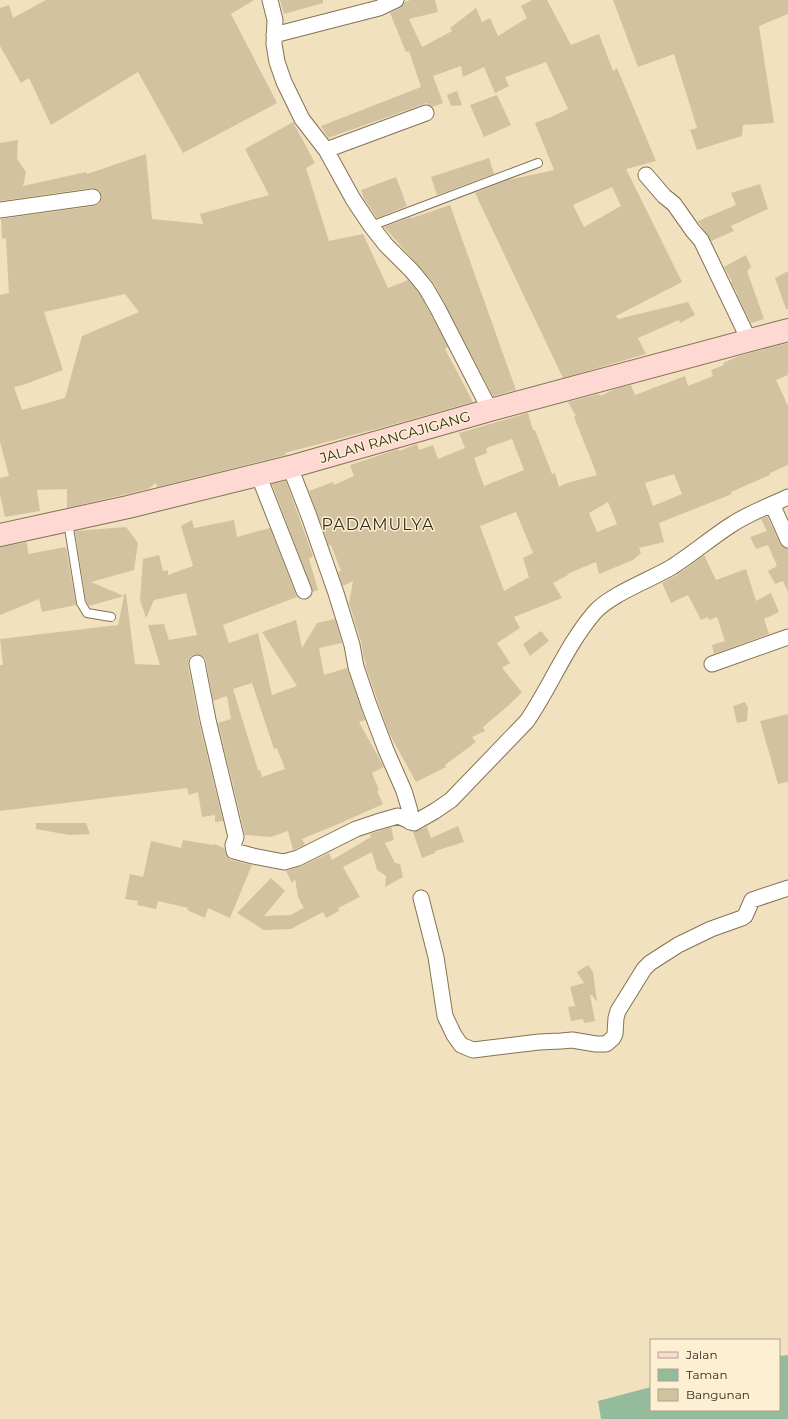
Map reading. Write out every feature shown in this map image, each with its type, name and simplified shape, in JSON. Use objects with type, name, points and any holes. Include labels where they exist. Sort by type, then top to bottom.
[{"type":"main road","name":"JALAN RANCAJIGANG","points":[[1,531],[67,521],[290,467],[490,410],[788,330]]},
{"type":"street","points":[[270,0],[275,20],[274,44],[277,62],[284,82],[302,119],[326,150],[353,199],[371,226],[426,288],[490,410]]},
{"type":"street","points":[[274,35],[379,8],[396,0]]},
{"type":"street","points":[[326,150],[426,113]]},
{"type":"street","points":[[646,175],[664,196],[674,204],[704,244],[749,340]]},
{"type":"street","points":[[0,210],[93,197]]},
{"type":"street","points":[[290,467],[336,593],[352,645],[356,667],[369,705],[404,791],[409,814],[414,822],[435,811],[451,800],[527,721],[536,708],[564,655],[580,630],[595,612],[607,602],[670,568],[732,524],[788,497]]},
{"type":"street","points":[[258,474],[304,591]]},
{"type":"street","points":[[772,504],[788,540]]},
{"type":"street","points":[[712,664],[788,637]]},
{"type":"street","points":[[197,663],[228,810],[234,841],[234,850],[253,856],[284,862],[298,858],[356,829],[409,814]]},
{"type":"street","points":[[421,898],[436,957],[447,1022],[461,1045],[474,1050],[567,1040],[606,1044],[615,1034],[618,1011],[644,969],[650,963],[678,945],[704,932],[742,918],[745,916],[752,900],[788,888]]},
{"type":"lane","points":[[371,226],[538,163]]},
{"type":"lane","points":[[67,521],[81,603],[87,613],[111,617]]},
{"type":"green space","points":[[788,1355],[788,1419],[601,1419],[598,1401],[650,1387],[650,1411],[780,1411],[780,1356]]},
{"type":"building","points":[[46,0],[254,0],[231,14],[277,103],[183,153],[138,72],[51,125],[29,78],[21,83],[0,46],[0,8],[9,5],[13,18]]},
{"type":"building","points":[[280,0],[323,0],[323,3],[284,14]]},
{"type":"building","points":[[410,0],[435,0],[438,12],[409,19],[422,47],[452,31],[450,28],[476,8],[482,22],[490,18],[498,36],[527,18],[521,6],[532,0],[547,0],[571,45],[599,34],[613,71],[617,68],[656,161],[626,169],[682,282],[616,316],[618,319],[688,302],[695,315],[680,323],[679,320],[638,338],[646,354],[563,378],[475,193],[508,180],[554,170],[535,123],[568,109],[546,62],[505,77],[509,86],[495,93],[484,67],[463,77],[461,66],[433,76],[443,103],[432,107],[427,103],[328,138],[321,126],[421,87],[409,51],[406,52],[390,13],[400,8],[405,2]],"holes":[[[612,187],[621,206],[584,227],[573,205]]]},
{"type":"building","points":[[613,0],[788,0],[788,14],[759,26],[774,123],[743,125],[742,136],[697,150],[690,130],[697,128],[674,54],[638,67]]},
{"type":"building","points":[[457,91],[462,105],[451,106],[447,95]]},
{"type":"building","points":[[497,95],[511,125],[484,137],[470,105]]},
{"type":"building","points":[[293,122],[315,163],[306,168],[329,241],[363,234],[388,288],[408,280],[419,293],[430,313],[448,347],[445,349],[473,402],[285,453],[286,455],[157,487],[156,483],[148,489],[67,508],[67,489],[37,490],[40,511],[5,517],[0,495],[0,478],[9,476],[0,442],[0,295],[9,293],[6,238],[2,239],[1,219],[94,206],[99,204],[102,196],[100,191],[92,188],[0,201],[0,143],[18,140],[17,159],[26,172],[23,186],[86,172],[87,174],[146,154],[152,219],[203,224],[200,214],[269,195],[245,149]],"holes":[[[125,294],[139,312],[82,336],[65,398],[22,410],[14,387],[63,370],[44,312]]]},
{"type":"building","points":[[489,158],[494,174],[437,195],[431,177]]},
{"type":"building","points":[[396,177],[407,206],[377,218],[364,199],[361,190]]},
{"type":"building","points":[[760,184],[768,209],[731,226],[734,231],[711,241],[698,221],[736,205],[731,193]]},
{"type":"building","points":[[450,205],[516,390],[493,396],[434,283],[384,227]]},
{"type":"building","points":[[746,255],[751,267],[747,271],[764,319],[751,323],[724,267]]},
{"type":"building","points":[[788,271],[788,309],[786,309],[775,278]]},
{"type":"building","points":[[788,343],[788,375],[776,380],[788,406],[788,465],[770,473],[770,475],[731,492],[732,494],[659,523],[664,542],[639,548],[641,553],[633,560],[599,574],[596,562],[567,574],[568,575],[553,583],[562,598],[514,617],[520,628],[497,643],[510,663],[502,668],[522,692],[483,727],[485,731],[472,737],[476,742],[445,765],[446,767],[416,782],[389,733],[365,665],[366,663],[361,642],[349,603],[353,581],[343,586],[338,572],[341,571],[331,545],[329,546],[309,491],[333,482],[334,485],[354,476],[350,465],[398,449],[399,451],[417,444],[419,450],[433,445],[438,459],[465,448],[459,433],[528,413],[533,430],[535,430],[552,474],[555,473],[559,487],[567,483],[597,475],[574,417],[576,416],[568,402],[599,394],[600,396],[615,389],[631,385],[635,395],[685,376],[688,386],[713,376],[711,370],[724,365],[723,363],[739,356]],"holes":[[[512,439],[524,470],[484,486],[474,458],[487,453],[486,448]],[[674,474],[682,494],[653,506],[645,483]],[[608,502],[617,524],[597,532],[589,513]],[[516,512],[533,553],[523,558],[529,577],[504,591],[480,526]]]},
{"type":"building","points":[[286,481],[313,556],[309,559],[318,590],[313,592],[272,484]]},
{"type":"building","points":[[767,516],[780,544],[788,549],[788,592],[783,581],[775,584],[768,571],[777,566],[768,545],[756,549],[750,537],[767,531],[761,519]]},
{"type":"building","points":[[192,520],[194,528],[234,520],[237,537],[270,528],[297,597],[223,625],[229,643],[258,633],[272,695],[297,686],[262,632],[296,620],[302,648],[317,623],[335,619],[342,643],[319,648],[324,675],[347,668],[365,720],[359,722],[384,767],[372,773],[379,790],[377,791],[383,804],[302,839],[305,845],[293,850],[288,831],[271,837],[245,835],[218,723],[231,719],[227,696],[213,701],[206,661],[204,657],[196,654],[191,656],[188,660],[188,665],[199,722],[223,821],[215,822],[215,815],[202,817],[198,792],[189,795],[187,788],[0,811],[0,665],[3,665],[0,639],[118,625],[124,594],[126,594],[135,664],[160,665],[148,625],[164,624],[169,640],[197,635],[186,593],[154,600],[146,618],[140,600],[143,559],[159,555],[163,571],[168,570],[168,575],[193,566],[181,526]],"holes":[[[252,683],[274,749],[277,748],[285,769],[262,777],[260,770],[258,770],[233,689]]]},
{"type":"building","points":[[126,527],[138,543],[134,570],[91,582],[124,596],[89,606],[86,601],[75,531]]},
{"type":"building","points":[[27,542],[28,554],[66,547],[76,605],[42,612],[39,599],[0,615],[0,547]]},
{"type":"building","points":[[704,555],[716,580],[746,569],[756,601],[771,593],[779,612],[764,619],[769,634],[714,654],[712,645],[725,641],[717,617],[709,620],[708,617],[701,620],[688,595],[671,603],[662,583],[677,575]]},
{"type":"building","points":[[541,631],[549,641],[530,656],[523,644]]},
{"type":"building","points":[[745,702],[748,708],[747,721],[737,723],[733,706]]},
{"type":"building","points":[[788,714],[788,782],[778,784],[760,721]]},
{"type":"building","points":[[36,823],[86,823],[90,834],[69,835],[36,829]]},
{"type":"building","points":[[458,826],[464,842],[435,851],[435,853],[422,858],[413,832],[427,827],[431,838]]},
{"type":"building","points":[[391,827],[394,840],[385,843],[395,863],[400,864],[403,877],[385,887],[386,876],[377,870],[372,852],[343,867],[360,897],[338,908],[339,911],[326,918],[323,912],[291,929],[264,930],[237,913],[271,878],[285,891],[264,916],[291,915],[303,908],[305,910],[298,897],[295,879],[292,883],[286,871],[302,866],[329,853],[332,860],[371,837],[370,834]]},
{"type":"building","points":[[183,840],[214,844],[224,848],[227,857],[231,860],[252,865],[230,918],[208,908],[205,918],[187,910],[188,908],[158,901],[156,909],[137,905],[138,901],[125,899],[130,874],[143,877],[151,841],[181,848]]},
{"type":"building","points":[[588,965],[593,972],[597,1002],[592,995],[590,995],[595,1021],[584,1023],[583,1019],[571,1021],[568,1007],[575,1006],[570,987],[584,983],[577,972]]},
{"type":"district","name":"PADAMULYA","points":[[378,524]]}]
